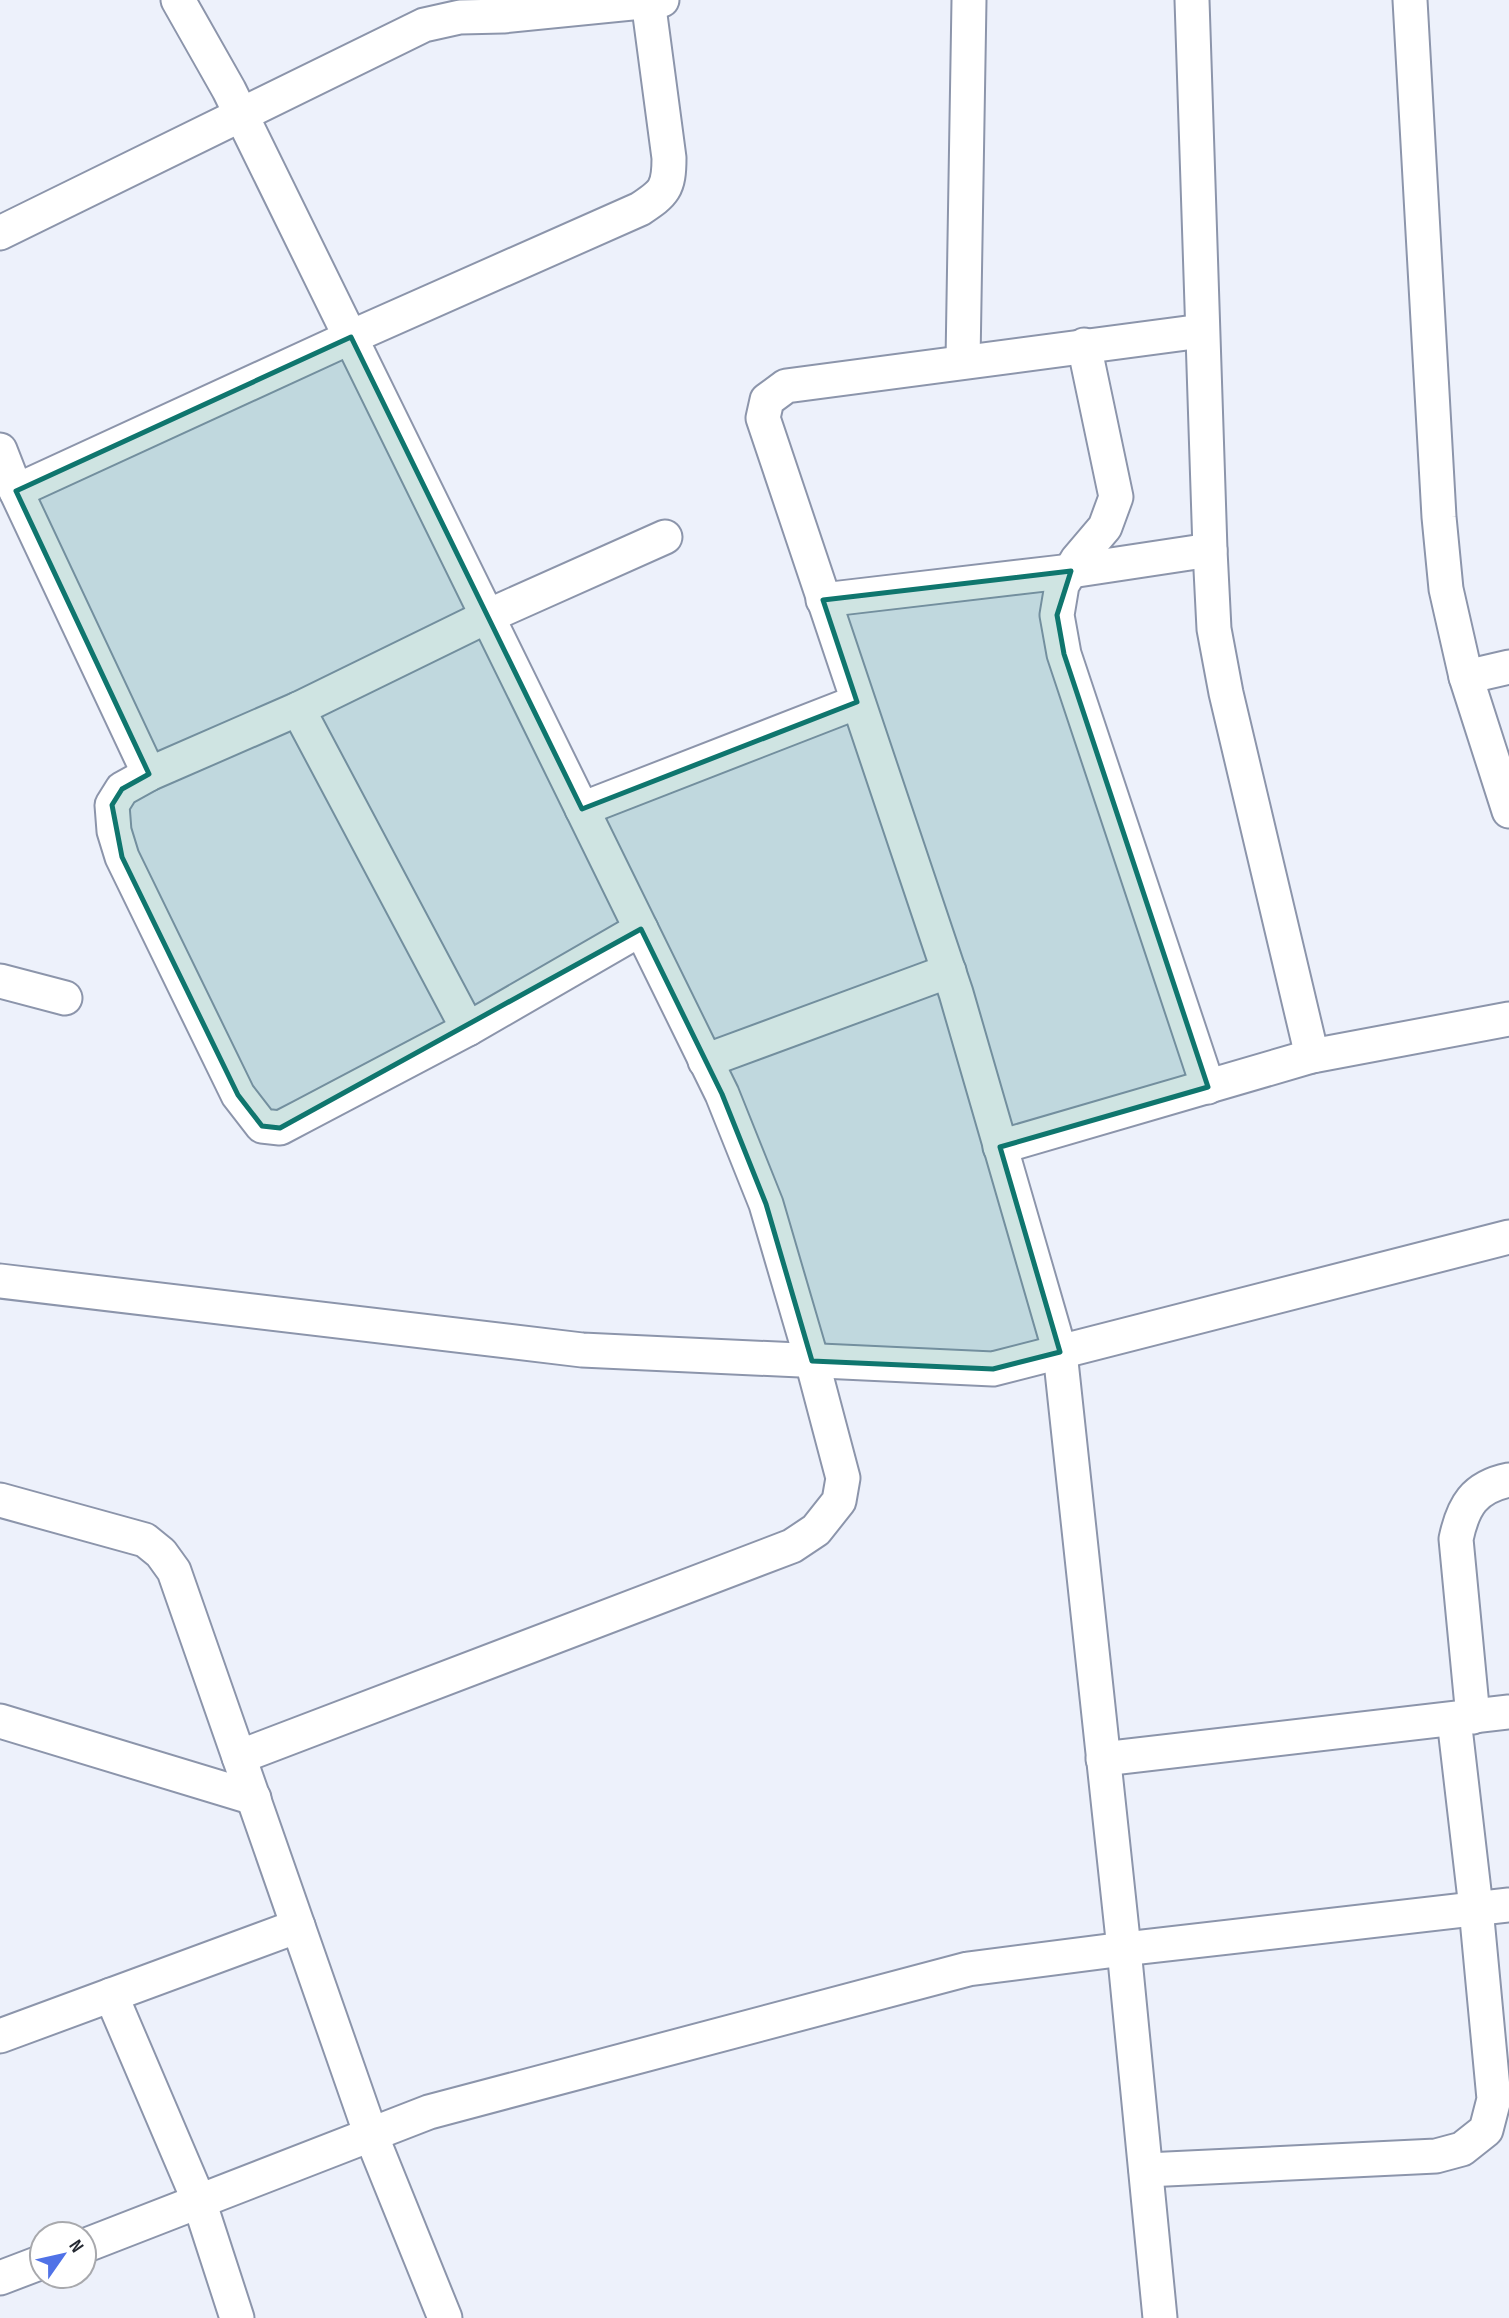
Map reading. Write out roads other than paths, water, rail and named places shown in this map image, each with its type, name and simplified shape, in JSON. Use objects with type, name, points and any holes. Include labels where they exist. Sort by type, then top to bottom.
[{"type":"street","points":[[178,0],[242,115],[722,1094],[766,1204],[843,1478],[839,1501],[816,1530],[792,1546],[239,1757]]},
{"type":"street","points":[[0,233],[424,25],[460,17],[503,16],[652,0],[669,158],[669,180],[661,195],[640,209],[351,337],[16,491]]},
{"type":"street","points":[[964,362],[969,0]]},
{"type":"street","points":[[1192,0],[1214,629],[1226,693],[1312,1056]]},
{"type":"street","points":[[1410,0],[1438,517],[1446,589],[1466,677],[1509,811]]},
{"type":"street","points":[[1160,2318],[1124,1949],[1060,1352],[949,971],[763,418],[767,400],[786,386],[1202,331]]},
{"type":"street","points":[[1084,345],[1116,497],[1105,527],[1077,560],[1062,585],[1058,615],[1064,654],[1208,1087]]},
{"type":"street","points":[[0,450],[16,491],[149,774]]},
{"type":"street","points":[[641,929],[468,1028],[280,1128],[262,1126],[239,1095],[122,857],[114,831],[112,805],[122,789],[149,774],[298,709],[488,616],[665,537]]},
{"type":"street","points":[[823,600],[1071,571],[1210,550]]},
{"type":"street","points":[[1466,677],[1509,667]]},
{"type":"street","points":[[582,809],[857,702]]},
{"type":"street","points":[[298,709],[468,1028]]},
{"type":"street","points":[[705,1060],[949,971]]},
{"type":"street","points":[[0,981],[65,998]]},
{"type":"street","points":[[1000,1147],[1312,1056],[1509,1019]]},
{"type":"street","points":[[0,1281],[582,1350],[993,1369],[1509,1237]]},
{"type":"street","points":[[1146,2171],[1436,2157],[1462,2149],[1486,2130],[1494,2099],[1476,1909],[1456,1539],[1461,1515],[1468,1504],[1477,1494],[1499,1482],[1509,1480]]},
{"type":"street","points":[[0,1500],[145,1540],[161,1553],[174,1571],[371,2135],[445,2318]]},
{"type":"street","points":[[1103,1759],[1509,1712]]},
{"type":"street","points":[[0,1721],[254,1798]]},
{"type":"street","points":[[98,2241],[429,2112],[968,1969],[1509,1905]]},
{"type":"street","points":[[0,2036],[298,1926]]},
{"type":"street","points":[[111,1995],[199,2201],[237,2318]]},
{"type":"street","points":[[0,2278],[28,2267]]}]
